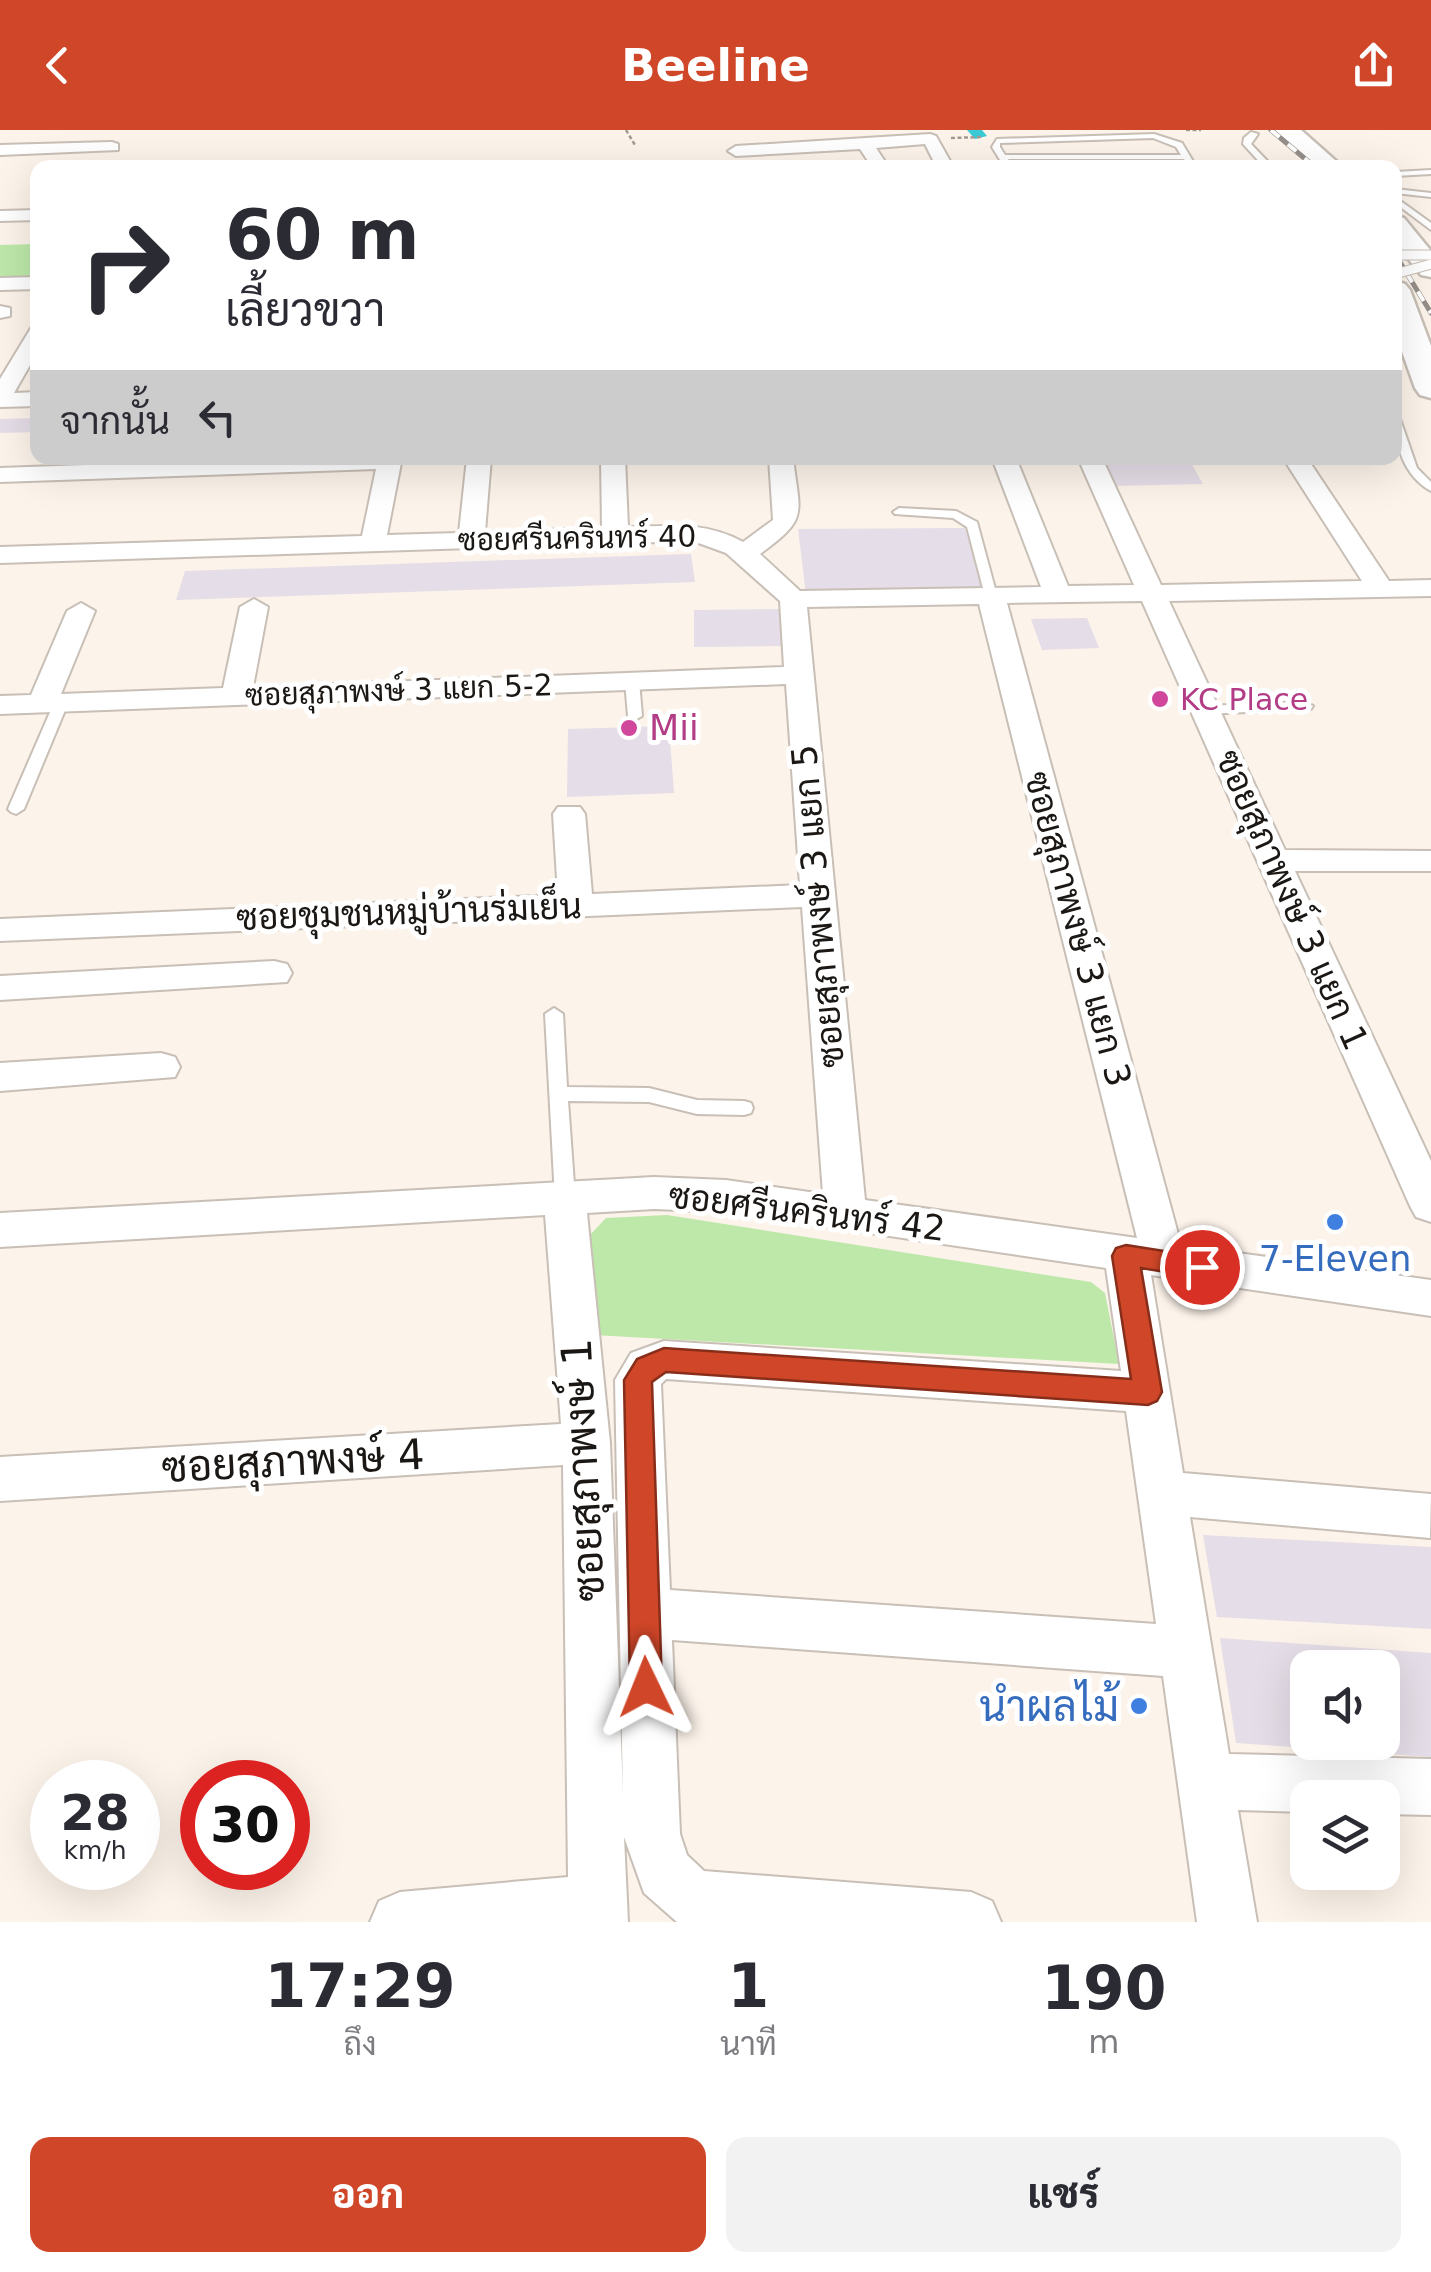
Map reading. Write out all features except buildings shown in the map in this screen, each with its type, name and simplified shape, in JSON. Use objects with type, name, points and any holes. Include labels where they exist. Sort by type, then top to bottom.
[{"type":"main road","points":[[1288,130],[1323,160]]},
{"type":"main road","points":[[1252,132],[1282,160]]},
{"type":"main road","points":[[1406,220],[1424,252]]},
{"type":"main road","points":[[1402,309],[1431,388]]},
{"type":"street","points":[[736,151],[930,138],[942,160]]},
{"type":"street","points":[[865,144],[876,160]]},
{"type":"street","points":[[0,150],[112,147]]},
{"type":"street","points":[[0,216],[30,215]]},
{"type":"street","points":[[0,284],[30,283]]},
{"type":"street","points":[[30,346],[0,399],[30,399]]},
{"type":"street","points":[[0,475],[259,465]]},
{"type":"street","points":[[372,543],[388,465]]},
{"type":"street","points":[[471,539],[478,465]]},
{"type":"street","points":[[613,465],[615,535]]},
{"type":"street","points":[[743,554],[786,520],[781,465]]},
{"type":"street","points":[[1007,465],[1058,595]]},
{"type":"street","name":"ซอยสุภาพงษ์ 3 แยก 1","points":[[1093,465],[1431,1206]]},
{"type":"street","points":[[1300,465],[1381,589]]},
{"type":"street","name":"ซอยศรีนครินทร์ 40","points":[[0,555],[706,534],[743,554],[793,600]]},
{"type":"street","points":[[793,600],[1431,588]]},
{"type":"street","name":"ซอยสุภาพงษ์ 3 แยก 3","points":[[992,596],[1145,1259],[1148,1392],[1226,1922]]},
{"type":"street","name":"ซอยสุภาพงษ์ 3 แยก 5","points":[[793,600],[844,1212]]},
{"type":"street","points":[[236,696],[254,607]]},
{"type":"street","points":[[52,703],[81,611]]},
{"type":"street","name":"ซอยสุภาพงษ์ 3 แยก 5-2","points":[[0,705],[799,674]]},
{"type":"street","points":[[570,814],[576,905]]},
{"type":"street","points":[[1274,860],[1431,860]]},
{"type":"street","name":"ซอยชุมชนหมู่บ้านร่มเย็น","points":[[0,931],[818,894]]},
{"type":"street","points":[[0,988],[274,973]]},
{"type":"street","points":[[0,1076],[162,1067]]},
{"type":"street","name":"ซอยศรีนครินทร์ 42","points":[[0,1230],[654,1193],[726,1196],[1431,1298]]},
{"type":"street","name":"ซอยสุภาพงษ์ 1","points":[[566,1198],[586,1443],[598,1913]]},
{"type":"street","points":[[971,1922],[692,1900],[664,1873],[652,1834],[638,1380],[647,1367],[664,1360],[1148,1392]]},
{"type":"street","name":"ซอยสุภาพงษ์ 4","points":[[0,1479],[586,1443]]},
{"type":"street","points":[[1162,1492],[1430,1516]]},
{"type":"street","points":[[643,1613],[1186,1652]]},
{"type":"street","points":[[1206,1781],[1431,1787]]},
{"type":"street","points":[[400,1922],[598,1913]]},
{"type":"lane","points":[[1252,132],[1248,144],[1263,160]]},
{"type":"lane","points":[[1005,160],[996,147],[997,141],[1075,142],[1154,136],[1179,146],[1187,158]]},
{"type":"lane","points":[[1075,142],[1085,158]]},
{"type":"lane","points":[[1003,157],[1187,158]]},
{"type":"lane","points":[[1402,174],[1431,172]]},
{"type":"lane","points":[[1402,191],[1431,196]]},
{"type":"lane","points":[[1406,220],[1431,218]]},
{"type":"lane","points":[[1402,269],[1424,252]]},
{"type":"lane","points":[[1402,440],[1412,469],[1431,488]]},
{"type":"lane","points":[[899,512],[964,518],[972,525],[992,596]]},
{"type":"lane","points":[[632,681],[635,716]]},
{"type":"lane","points":[[16,809],[52,703]]},
{"type":"lane","points":[[1206,710],[1306,706]]},
{"type":"lane","points":[[554,1014],[566,1198]]},
{"type":"lane","points":[[558,1094],[649,1094],[697,1107],[744,1108]]},
{"type":"path","points":[[626,130],[635,144]]},
{"type":"green space","points":[[30,244],[30,281],[0,282],[0,245]]},
{"type":"green space","points":[[667,1215],[1091,1282],[1105,1293],[1119,1364],[594,1335],[588,1237],[606,1218]]},
{"type":"waterway","points":[[974,130],[980,136]]},
{"type":"railway","points":[[1271,130],[1307,160]]},
{"type":"railway","points":[[1402,265],[1431,313]]},
{"type":"place","name":"KC Place","points":[[1160,699]]},
{"type":"place","name":"Mii","points":[[629,728]]},
{"type":"place","name":"7-Eleven","points":[[1335,1222]]},
{"type":"place","name":"นำผลไม้","points":[[1139,1706]]},
{"type":"route","points":[[646,1687],[638,1380],[647,1367],[664,1360],[1148,1392],[1126,1256],[1202,1267]]}]
